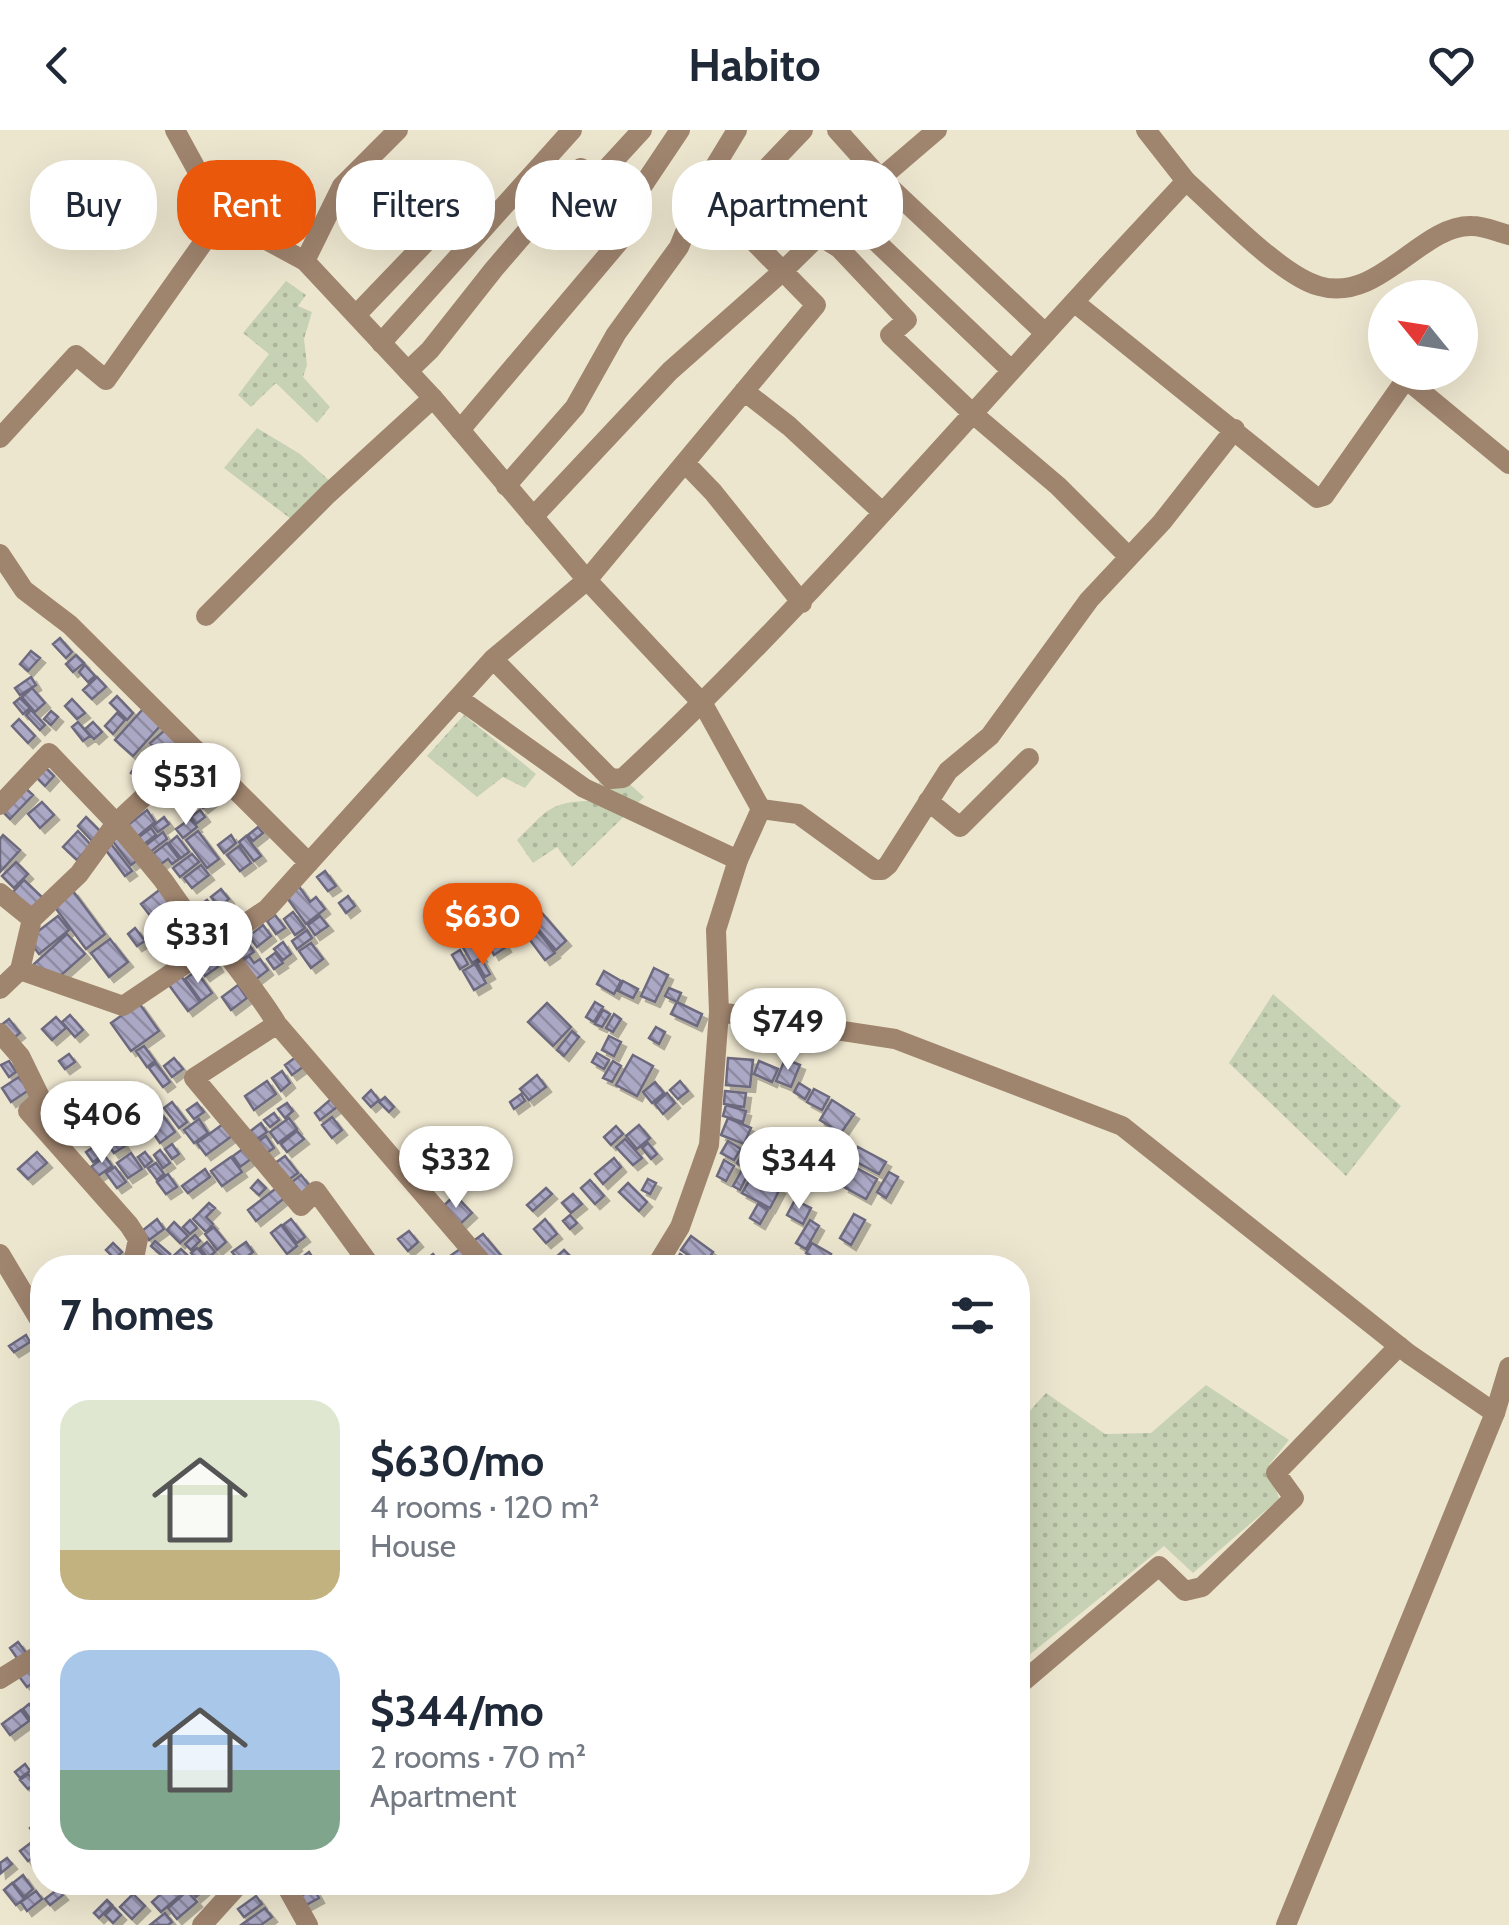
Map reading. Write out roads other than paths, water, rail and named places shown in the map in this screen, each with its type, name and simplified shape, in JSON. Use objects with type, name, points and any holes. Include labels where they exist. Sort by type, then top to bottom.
[{"type":"street","points":[[175,130],[191,160]]},
{"type":"street","points":[[304,260],[342,186],[398,130]]},
{"type":"street","points":[[381,343],[572,130]]},
{"type":"street","points":[[408,371],[430,350],[582,168],[597,179],[642,130]]},
{"type":"street","points":[[460,430],[622,237],[617,224],[680,130]]},
{"type":"street","points":[[506,486],[574,407],[616,334],[679,247],[706,181],[737,130]]},
{"type":"street","points":[[20,970],[123,1006],[267,908],[493,660],[588,580],[816,305],[724,212],[803,130]]},
{"type":"street","points":[[837,130],[864,160]]},
{"type":"street","points":[[901,160],[937,130]]},
{"type":"street","points":[[1146,130],[1186,181],[1283,266],[1320,287],[1362,286],[1436,237],[1469,225],[1509,235]]},
{"type":"street","points":[[493,660],[610,779],[623,778],[802,603],[1186,181]]},
{"type":"street","points":[[903,200],[1045,333]]},
{"type":"street","points":[[0,438],[76,355],[106,380],[198,250]]},
{"type":"street","points":[[285,250],[304,260],[433,398],[588,580],[702,704],[761,809]]},
{"type":"street","points":[[356,315],[418,250]]},
{"type":"street","points":[[533,517],[670,371],[804,250]]},
{"type":"street","points":[[841,250],[906,320],[890,335],[972,413],[1058,486],[1128,556]]},
{"type":"street","points":[[886,250],[1011,370]]},
{"type":"street","points":[[1074,302],[1321,498],[1406,379],[1509,464]]},
{"type":"street","points":[[744,391],[790,426],[881,512]]},
{"type":"street","points":[[206,616],[341,482],[433,398]]},
{"type":"street","points":[[761,809],[798,814],[874,870],[882,870],[948,771],[990,736],[1062,634],[1162,522],[1234,430]]},
{"type":"street","points":[[686,464],[802,603]]},
{"type":"street","points":[[0,554],[24,590],[70,624],[309,863]]},
{"type":"street","points":[[458,698],[584,788],[738,860]]},
{"type":"street","points":[[0,989],[20,970],[32,919],[79,874],[116,823],[195,749]]},
{"type":"street","points":[[0,804],[49,753],[116,823],[262,999],[277,1024],[475,1255]]},
{"type":"street","points":[[928,801],[960,828],[1029,758]]},
{"type":"street","points":[[664,1255],[680,1227],[710,1145],[719,1012],[716,930],[738,860],[761,809]]},
{"type":"street","points":[[0,893],[32,919]]},
{"type":"street","points":[[719,1012],[895,1039],[1122,1126],[1399,1346],[1495,1413]]},
{"type":"street","points":[[277,1024],[194,1078],[301,1206],[316,1191],[363,1255]]},
{"type":"street","points":[[0,1033],[20,1056],[41,1099],[28,1111],[129,1225],[138,1239],[135,1255]]},
{"type":"street","points":[[0,1254],[30,1304]]},
{"type":"street","points":[[1030,1676],[1158,1566],[1185,1591],[1202,1587],[1294,1498],[1276,1473],[1399,1346]]},
{"type":"street","points":[[1286,1925],[1506,1392],[1509,1367]]},
{"type":"street","points":[[0,1680],[30,1661]]},
{"type":"street","points":[[202,1925],[229,1895]]},
{"type":"street","points":[[291,1895],[308,1925]]}]
